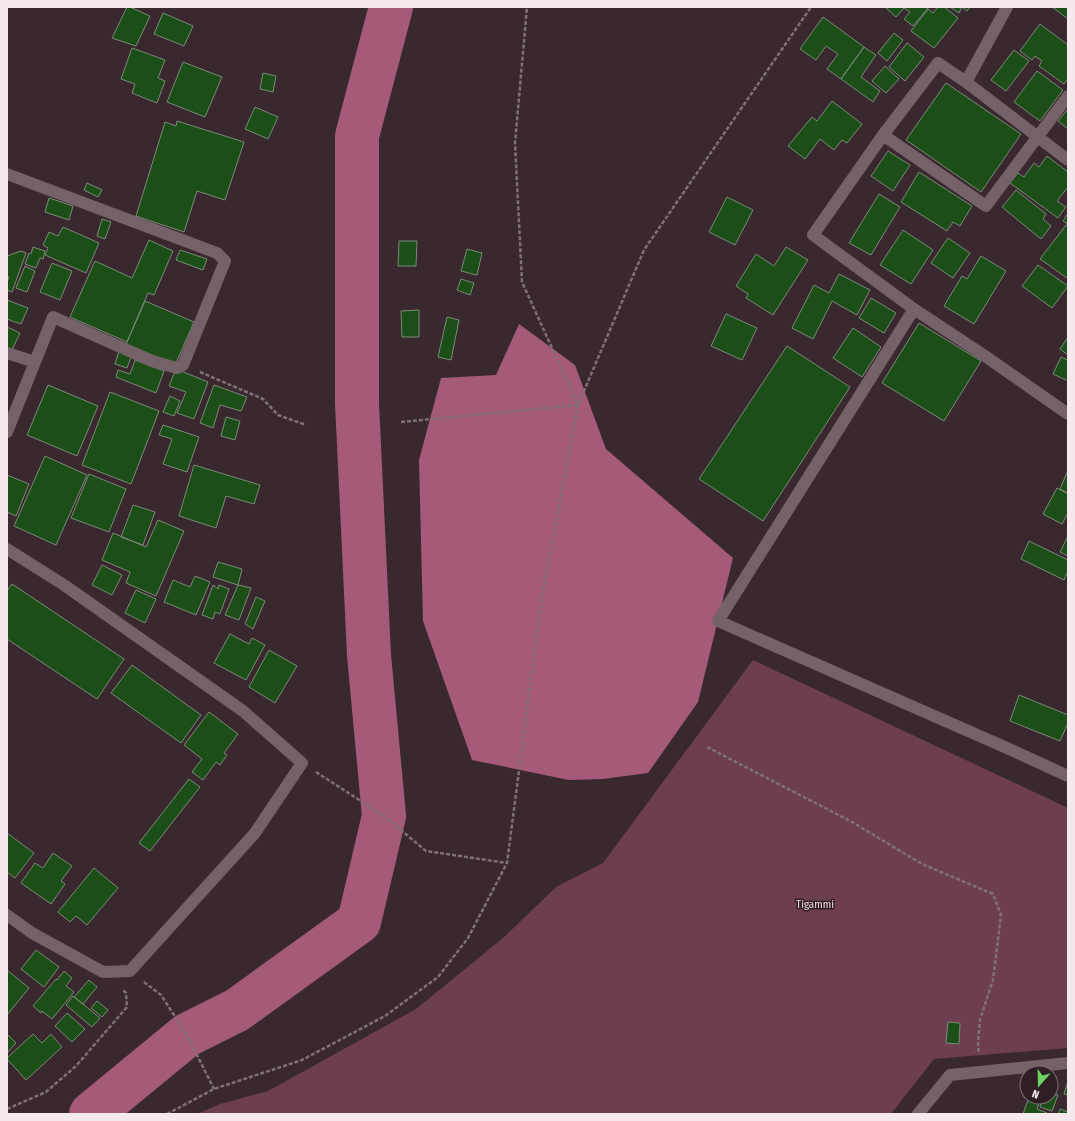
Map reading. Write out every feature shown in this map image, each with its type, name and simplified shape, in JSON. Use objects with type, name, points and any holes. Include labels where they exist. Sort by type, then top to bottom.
[{"type":"street","points":[[966,82],[1007,7]]},
{"type":"street","points":[[1068,160],[966,82],[938,63],[884,135],[813,236],[914,310],[985,356],[1068,414]]},
{"type":"street","points":[[884,135],[986,206],[1068,96]]},
{"type":"street","points":[[7,174],[217,253],[225,261],[183,365],[177,368],[152,361],[53,317],[7,432]]},
{"type":"street","points":[[914,310],[718,621],[1068,776]]},
{"type":"street","points":[[7,353],[35,362]]},
{"type":"street","points":[[7,549],[64,585],[243,711],[302,763],[255,833],[130,970],[103,972],[32,933],[7,915]]},
{"type":"street","points":[[918,1114],[950,1075],[1068,1063]]},
{"type":"path","points":[[527,7],[515,143],[522,282],[578,405]]},
{"type":"path","points":[[167,1114],[214,1089],[302,1060],[385,1016],[438,977],[468,938],[507,863],[541,602],[578,405],[644,250],[811,7]]},
{"type":"path","points":[[183,365],[263,399],[278,415],[306,425]]},
{"type":"path","points":[[400,422],[578,405]]},
{"type":"path","points":[[707,747],[852,822],[922,864],[993,894],[1002,915],[993,980],[980,1020],[978,1043],[981,1072]]},
{"type":"path","points":[[302,763],[384,816],[426,851],[507,863]]},
{"type":"path","points":[[130,970],[161,995],[187,1035],[214,1089]]},
{"type":"path","points":[[7,1109],[46,1092],[76,1066],[127,1007],[126,993],[103,972]]},
{"type":"green space","name":"Tigammi","points":[[753,660],[1068,808],[1068,1048],[934,1059],[891,1114],[197,1114],[220,1104],[268,1091],[416,1009],[503,938],[556,887],[603,863]]},
{"type":"shaded area","points":[[519,324],[575,365],[606,449],[733,558],[698,702],[648,773],[603,779],[569,780],[472,760],[423,621],[419,460],[441,378],[496,375]]},
{"type":"building","points":[[127,7],[150,16],[136,46],[112,38]]},
{"type":"building","points":[[929,7],[913,26],[904,19],[910,12],[904,8],[896,17],[886,8]]},
{"type":"building","points":[[938,7],[944,7],[958,18],[934,48],[911,31],[928,9],[933,13]]},
{"type":"building","points":[[950,7],[962,7],[959,13]]},
{"type":"building","points":[[962,7],[970,7],[967,11]]},
{"type":"building","points":[[1052,7],[1068,7],[1068,19]]},
{"type":"building","points":[[163,13],[193,26],[184,46],[154,34]]},
{"type":"building","points":[[823,17],[864,47],[841,79],[827,69],[838,54],[826,46],[816,60],[800,49]]},
{"type":"building","points":[[1040,24],[1068,45],[1068,78],[1064,84],[1039,66],[1042,61],[1035,56],[1032,60],[1020,51]]},
{"type":"building","points":[[894,33],[903,40],[887,61],[878,53]]},
{"type":"building","points":[[907,43],[924,57],[905,81],[889,67]]},
{"type":"building","points":[[864,47],[876,55],[861,77],[880,91],[873,102],[841,79]]},
{"type":"building","points":[[132,48],[165,60],[158,78],[165,81],[157,103],[132,93],[135,84],[121,79]]},
{"type":"building","points":[[1014,50],[1029,61],[1006,91],[991,80]]},
{"type":"building","points":[[183,62],[222,77],[205,117],[167,102]]},
{"type":"building","points":[[885,66],[899,79],[886,93],[872,81]]},
{"type":"building","points":[[1037,71],[1063,90],[1040,121],[1014,102]]},
{"type":"building","points":[[263,73],[276,76],[273,92],[260,89]]},
{"type":"building","points":[[946,83],[1021,134],[981,192],[906,140]]},
{"type":"building","points":[[832,101],[862,124],[847,143],[842,140],[834,150],[820,139],[805,159],[788,146],[812,117],[817,121]]},
{"type":"building","points":[[255,107],[278,117],[268,139],[245,129]]},
{"type":"building","points":[[1067,110],[1068,111],[1068,129],[1058,121]]},
{"type":"building","points":[[177,121],[244,142],[225,200],[197,191],[184,232],[136,216],[165,122],[176,126]]},
{"type":"building","points":[[888,151],[910,165],[893,191],[871,176]]},
{"type":"building","points":[[1047,156],[1068,172],[1068,187],[1057,201],[1066,207],[1058,218],[1010,183],[1018,173],[1024,177],[1034,163],[1039,167]]},
{"type":"building","points":[[919,172],[972,206],[960,226],[953,222],[947,231],[901,202]]},
{"type":"building","points":[[87,183],[102,190],[98,197],[84,190]]},
{"type":"building","points":[[1016,190],[1046,214],[1043,219],[1051,226],[1041,239],[1002,207]]},
{"type":"building","points":[[879,194],[900,207],[871,255],[849,243]]},
{"type":"building","points":[[727,197],[753,210],[735,245],[709,232]]},
{"type":"building","points":[[49,198],[73,206],[69,220],[45,212]]},
{"type":"building","points":[[1068,213],[1068,224],[1063,221]]},
{"type":"building","points":[[102,219],[111,222],[105,239],[97,236]]},
{"type":"building","points":[[1066,225],[1068,226],[1067,278],[1040,259]]},
{"type":"building","points":[[63,227],[99,243],[86,273],[45,255],[48,248],[43,245],[49,232],[58,236]]},
{"type":"building","points":[[903,230],[933,250],[911,284],[880,265]]},
{"type":"building","points":[[948,238],[970,253],[953,278],[931,263]]},
{"type":"building","points":[[149,240],[173,251],[154,295],[148,293],[127,342],[70,317],[95,261],[132,278]]},
{"type":"building","points":[[399,241],[417,241],[416,266],[398,266]]},
{"type":"building","points":[[33,247],[45,251],[43,259],[40,258],[36,268],[25,264]]},
{"type":"building","points":[[786,247],[808,260],[773,315],[746,298],[748,294],[736,286],[756,254],[774,266]]},
{"type":"building","points":[[467,249],[482,253],[477,275],[461,271]]},
{"type":"building","points":[[180,250],[207,259],[203,270],[176,260]]},
{"type":"building","points":[[21,251],[26,253],[12,292],[7,290],[7,282],[9,277],[7,276],[7,256]]},
{"type":"building","points":[[981,256],[1006,271],[974,324],[944,306],[962,276],[967,279]]},
{"type":"building","points":[[52,263],[72,271],[60,300],[40,292]]},
{"type":"building","points":[[1038,265],[1068,286],[1052,308],[1022,286]]},
{"type":"building","points":[[25,266],[35,271],[27,292],[16,288]]},
{"type":"building","points":[[839,274],[870,290],[857,315],[832,301],[813,339],[792,328],[814,285],[829,293]]},
{"type":"building","points":[[461,279],[474,283],[470,295],[457,290]]},
{"type":"building","points":[[871,298],[896,313],[884,333],[859,318]]},
{"type":"building","points":[[7,300],[28,308],[21,324],[7,319]]},
{"type":"building","points":[[145,301],[194,322],[175,365],[126,344]]},
{"type":"building","points":[[419,310],[419,337],[402,337],[401,311]]},
{"type":"building","points":[[726,314],[757,328],[742,360],[711,346]]},
{"type":"building","points":[[447,317],[459,320],[451,360],[438,357]]},
{"type":"building","points":[[919,323],[981,361],[944,421],[882,383]]},
{"type":"building","points":[[7,327],[20,333],[12,350],[7,347]]},
{"type":"building","points":[[853,328],[881,347],[862,377],[833,358]]},
{"type":"building","points":[[1068,337],[1068,355],[1060,349]]},
{"type":"building","points":[[787,346],[850,387],[763,521],[699,479]]},
{"type":"building","points":[[119,351],[132,355],[127,368],[115,364]]},
{"type":"building","points":[[1061,357],[1068,360],[1068,381],[1053,374]]},
{"type":"building","points":[[135,360],[164,371],[156,393],[116,377],[118,370],[130,374]]},
{"type":"building","points":[[176,369],[208,382],[194,419],[177,413],[186,392],[169,386]]},
{"type":"building","points":[[48,385],[98,406],[77,456],[27,435]]},
{"type":"building","points":[[214,385],[247,397],[241,411],[220,405],[213,428],[200,423]]},
{"type":"building","points":[[110,392],[159,411],[131,484],[82,465]]},
{"type":"building","points":[[170,396],[180,401],[174,416],[163,412]]},
{"type":"building","points":[[226,417],[240,421],[235,440],[221,436]]},
{"type":"building","points":[[163,425],[199,437],[187,472],[163,464],[172,439],[159,435]]},
{"type":"building","points":[[45,456],[87,475],[56,545],[14,526]]},
{"type":"building","points":[[194,465],[260,485],[254,504],[226,496],[216,528],[179,516]]},
{"type":"building","points":[[1068,470],[1068,493],[1060,489]]},
{"type":"building","points":[[89,474],[126,489],[109,532],[71,518]]},
{"type":"building","points":[[7,475],[29,484],[16,516],[7,512]]},
{"type":"building","points":[[1057,488],[1068,494],[1068,513],[1062,524],[1043,514]]},
{"type":"building","points":[[133,505],[155,512],[143,545],[121,537]]},
{"type":"building","points":[[158,520],[184,531],[156,596],[126,583],[130,572],[102,560],[113,533],[146,547]]},
{"type":"building","points":[[1068,536],[1068,556],[1060,552]]},
{"type":"building","points":[[1029,541],[1068,560],[1068,571],[1064,580],[1021,559]]},
{"type":"building","points":[[218,562],[242,569],[238,585],[213,577]]},
{"type":"building","points":[[102,565],[122,575],[112,595],[92,585]]},
{"type":"building","points":[[195,576],[210,582],[196,615],[164,602],[173,580],[190,587]]},
{"type":"building","points":[[12,584],[124,659],[97,699],[7,639],[7,591]]},
{"type":"building","points":[[213,585],[218,589],[219,585],[229,589],[220,614],[215,612],[213,619],[202,615]]},
{"type":"building","points":[[238,585],[251,588],[239,620],[225,615]]},
{"type":"building","points":[[136,590],[156,599],[145,623],[125,613]]},
{"type":"building","points":[[256,597],[265,601],[253,629],[245,624]]},
{"type":"building","points":[[230,634],[249,644],[252,638],[265,645],[246,680],[214,663]]},
{"type":"building","points":[[269,650],[297,666],[275,703],[249,687]]},
{"type":"building","points":[[132,665],[201,715],[181,743],[111,693]]},
{"type":"building","points":[[1019,695],[1068,715],[1068,723],[1060,741],[1010,721]]},
{"type":"building","points":[[209,712],[238,734],[224,753],[227,755],[220,765],[216,762],[203,780],[192,772],[202,759],[184,745]]},
{"type":"building","points":[[189,779],[200,787],[150,851],[139,843]]},
{"type":"building","points":[[7,833],[34,853],[15,878],[7,872]]},
{"type":"building","points":[[53,853],[72,866],[61,881],[65,884],[51,904],[21,883],[35,863],[43,868]]},
{"type":"building","points":[[94,868],[118,888],[87,925],[76,916],[70,922],[58,912]]},
{"type":"building","points":[[36,950],[59,967],[44,987],[21,969]]},
{"type":"building","points":[[7,970],[29,988],[7,1015]]},
{"type":"building","points":[[64,971],[72,978],[66,986],[74,992],[52,1019],[42,1011],[41,1013],[33,1006]]},
{"type":"building","points":[[89,980],[97,987],[83,1004],[74,997]]},
{"type":"building","points":[[73,996],[100,1018],[92,1027],[66,1005]]},
{"type":"building","points":[[97,1001],[108,1010],[102,1017],[91,1008]]},
{"type":"building","points":[[67,1013],[85,1029],[72,1042],[55,1026]]},
{"type":"building","points":[[948,1022],[960,1023],[959,1044],[946,1043]]},
{"type":"building","points":[[7,1034],[16,1043],[7,1053]]},
{"type":"building","points":[[33,1034],[42,1043],[51,1034],[62,1047],[26,1080],[7,1058]]},
{"type":"building","points":[[1068,1081],[1068,1095],[1064,1094]]},
{"type":"building","points":[[1026,1105],[1038,1105],[1037,1109],[1047,1113],[1047,1114],[1023,1114]]},
{"type":"building","points":[[1041,1105],[1054,1105],[1052,1111],[1040,1107]]},
{"type":"building","points":[[1060,1109],[1068,1112],[1068,1114],[1058,1114]]},
{"type":"waterway","points":[[91,1114],[187,1035],[237,1010],[359,922],[384,816],[369,655],[357,403],[357,136],[391,7]]}]
